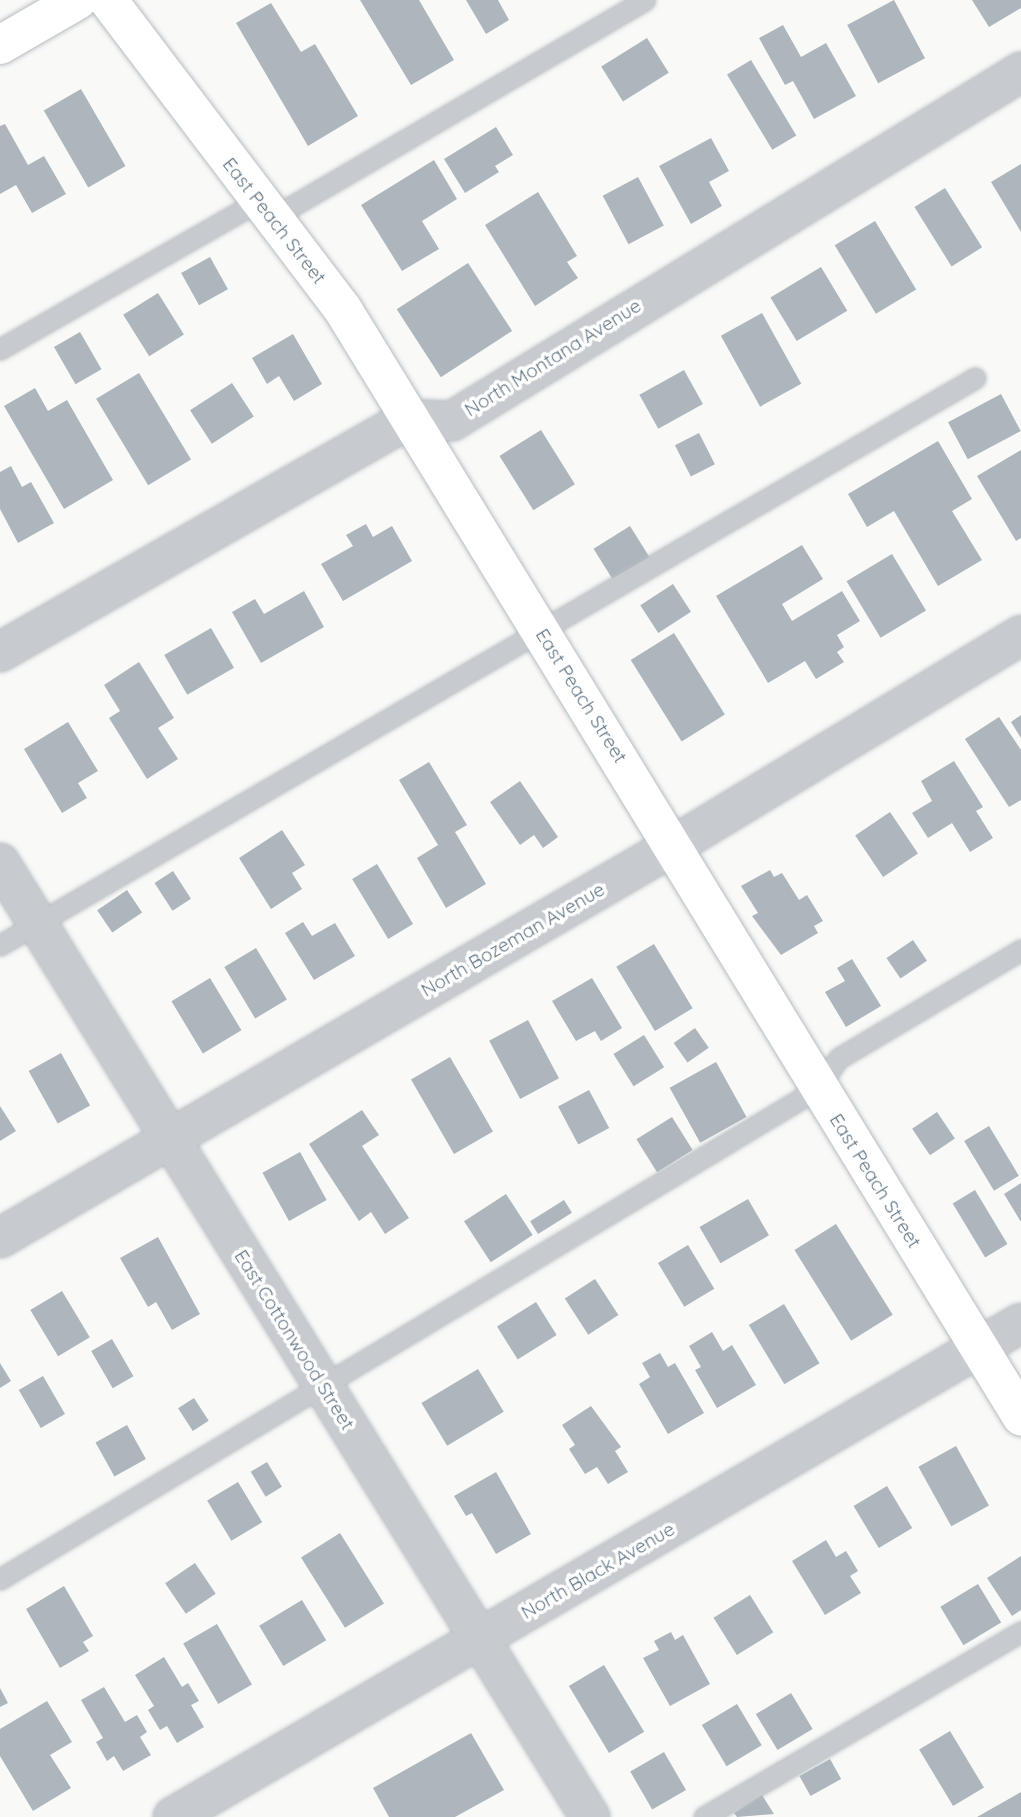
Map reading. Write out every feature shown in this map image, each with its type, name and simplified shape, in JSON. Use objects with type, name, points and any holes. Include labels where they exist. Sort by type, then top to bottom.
[{"type":"main road","points":[[0,45],[78,0]]},
{"type":"main road","name":"East Peach Street","points":[[108,0],[263,210],[342,308],[673,846],[817,1090],[1021,1416]]},
{"type":"street","name":"North Montana Avenue","points":[[409,419],[452,421],[1021,72]]},
{"type":"street","points":[[0,652],[409,419]]},
{"type":"street","name":"North Bozeman Avenue","points":[[0,1238],[673,846],[1021,635]]},
{"type":"street","name":"East Cottonwood Street","points":[[0,863],[590,1817]]},
{"type":"street","name":"North Black Avenue","points":[[173,1817],[979,1349],[1021,1322]]},
{"type":"lane","points":[[0,349],[263,210],[645,0]]},
{"type":"lane","points":[[0,945],[975,378]]},
{"type":"lane","points":[[0,1579],[324,1388],[817,1090],[839,1058],[1021,950]]},
{"type":"lane","points":[[704,1817],[1021,1632]]},
{"type":"building","points":[[360,0],[419,0],[454,60],[411,85]]},
{"type":"building","points":[[466,0],[498,0],[509,20],[486,34]]},
{"type":"building","points":[[894,0],[925,58],[878,83],[847,25]]},
{"type":"building","points":[[972,0],[1021,0],[1021,8],[989,27]]},
{"type":"building","points":[[271,3],[301,52],[315,44],[358,116],[308,146],[236,23]]},
{"type":"building","points":[[783,25],[801,57],[826,43],[856,96],[814,119],[793,81],[785,85],[759,38]]},
{"type":"building","points":[[647,38],[669,73],[623,101],[601,67]]},
{"type":"building","points":[[751,60],[796,135],[772,150],[727,74]]},
{"type":"building","points":[[81,89],[126,166],[88,188],[44,110]]},
{"type":"building","points":[[5,124],[28,165],[44,156],[66,194],[32,213],[16,185],[0,194],[0,126]]},
{"type":"building","points":[[496,127],[513,155],[495,166],[499,172],[465,193],[444,159]]},
{"type":"building","points":[[711,138],[729,171],[709,182],[722,206],[691,224],[659,166]]},
{"type":"building","points":[[434,160],[457,199],[422,221],[439,249],[402,271],[361,205]]},
{"type":"building","points":[[1021,164],[1021,232],[991,182]]},
{"type":"building","points":[[638,177],[664,226],[629,244],[603,196]]},
{"type":"building","points":[[945,188],[982,247],[952,266],[914,207]]},
{"type":"building","points":[[538,192],[577,256],[567,262],[578,278],[535,306],[485,225]]},
{"type":"building","points":[[875,221],[916,290],[876,314],[835,245]]},
{"type":"building","points":[[210,257],[228,289],[199,305],[181,273]]},
{"type":"building","points":[[468,263],[512,331],[441,377],[397,309]]},
{"type":"building","points":[[821,267],[847,311],[797,341],[770,297]]},
{"type":"building","points":[[158,293],[184,335],[149,356],[123,315]]},
{"type":"building","points":[[762,313],[801,384],[760,407],[721,336]]},
{"type":"building","points":[[80,332],[102,369],[76,384],[54,347]]},
{"type":"building","points":[[293,334],[322,384],[294,401],[279,376],[267,384],[252,358]]},
{"type":"building","points":[[684,370],[703,404],[658,429],[639,395]]},
{"type":"building","points":[[139,373],[191,460],[148,485],[96,399]]},
{"type":"building","points":[[232,383],[254,417],[212,444],[190,410]]},
{"type":"building","points":[[35,388],[48,411],[67,400],[113,480],[64,509],[4,406]]},
{"type":"building","points":[[1001,394],[1021,431],[968,459],[948,422]]},
{"type":"building","points":[[541,430],[575,484],[533,510],[499,456]]},
{"type":"building","points":[[699,433],[715,464],[691,476],[675,445]]},
{"type":"building","points":[[938,441],[972,499],[952,511],[982,560],[938,586],[894,511],[867,527],[848,494]]},
{"type":"building","points":[[1021,450],[1021,538],[1016,541],[977,476]]},
{"type":"building","points":[[11,466],[22,487],[31,482],[54,523],[18,543],[0,509],[0,472]]},
{"type":"building","points":[[366,524],[373,537],[392,526],[412,561],[343,601],[321,564],[353,546],[346,535]]},
{"type":"building","points":[[630,526],[650,558],[614,581],[594,549]]},
{"type":"building","points":[[802,545],[823,579],[782,604],[792,621],[842,591],[860,621],[837,635],[844,647],[837,652],[844,662],[816,679],[805,661],[768,683],[716,596]]},
{"type":"building","points":[[892,554],[926,611],[881,638],[847,581]]},
{"type":"building","points":[[673,584],[691,612],[658,633],[640,605]]},
{"type":"building","points":[[304,591],[324,627],[261,663],[232,612],[255,599],[264,614]]},
{"type":"building","points":[[211,628],[234,668],[187,695],[164,655]]},
{"type":"building","points":[[674,633],[725,714],[682,741],[631,660]]},
{"type":"building","points":[[139,662],[174,718],[158,728],[178,759],[147,779],[109,718],[120,711],[104,685]]},
{"type":"building","points":[[1021,715],[1021,738],[1011,722]]},
{"type":"building","points":[[999,717],[1021,750],[1021,800],[1009,807],[965,739]]},
{"type":"building","points":[[68,722],[98,771],[78,783],[87,798],[62,813],[24,749]]},
{"type":"building","points":[[954,761],[983,807],[976,811],[993,838],[970,852],[952,823],[928,838],[912,813],[932,801],[921,781]]},
{"type":"building","points":[[429,762],[467,825],[455,832],[486,884],[446,908],[417,858],[438,845],[399,780]]},
{"type":"building","points":[[520,781],[558,837],[543,848],[534,835],[520,845],[490,802]]},
{"type":"building","points":[[890,812],[918,853],[883,877],[855,835]]},
{"type":"building","points":[[282,830],[305,865],[292,873],[302,889],[271,909],[239,858]]},
{"type":"building","points":[[377,864],[413,924],[388,939],[352,879]]},
{"type":"building","points":[[770,870],[774,877],[782,873],[799,900],[807,895],[823,921],[814,926],[818,933],[781,955],[752,916],[758,913],[741,886]]},
{"type":"building","points":[[173,871],[191,899],[173,911],[155,883]]},
{"type":"building","points":[[127,890],[142,912],[112,933],[97,910]]},
{"type":"building","points":[[303,922],[312,936],[335,923],[355,956],[314,980],[285,933]]},
{"type":"building","points":[[913,940],[927,961],[900,979],[886,958]]},
{"type":"building","points":[[654,944],[693,1008],[655,1031],[616,967]]},
{"type":"building","points":[[256,948],[287,999],[255,1018],[224,967]]},
{"type":"building","points":[[852,959],[881,1006],[846,1027],[825,992],[845,981],[837,968]]},
{"type":"building","points":[[210,978],[241,1030],[203,1053],[171,1001]]},
{"type":"building","points":[[592,978],[622,1028],[601,1041],[595,1031],[576,1041],[552,1001]]},
{"type":"building","points":[[528,1020],[559,1078],[520,1099],[489,1041]]},
{"type":"building","points":[[695,1028],[709,1048],[687,1063],[674,1043]]},
{"type":"building","points":[[644,1035],[664,1067],[634,1086],[613,1054]]},
{"type":"building","points":[[61,1053],[90,1105],[58,1123],[29,1071]]},
{"type":"building","points":[[450,1057],[493,1131],[454,1154],[411,1080]]},
{"type":"building","points":[[716,1062],[747,1117],[700,1143],[670,1088]]},
{"type":"building","points":[[589,1090],[609,1128],[578,1144],[558,1106]]},
{"type":"building","points":[[0,1106],[16,1131],[0,1141]]},
{"type":"building","points":[[362,1110],[379,1135],[362,1146],[409,1218],[385,1234],[371,1212],[359,1221],[309,1144]]},
{"type":"building","points":[[937,1112],[955,1139],[930,1155],[912,1129]]},
{"type":"building","points":[[672,1117],[693,1150],[657,1172],[636,1139]]},
{"type":"building","points":[[989,1126],[1019,1176],[994,1191],[964,1141]]},
{"type":"building","points":[[300,1152],[327,1200],[289,1221],[262,1173]]},
{"type":"building","points":[[1021,1183],[1021,1222],[1004,1194]]},
{"type":"building","points":[[975,1190],[1007,1244],[985,1257],[953,1203]]},
{"type":"building","points":[[506,1194],[533,1235],[491,1262],[464,1221]]},
{"type":"building","points":[[748,1199],[769,1235],[721,1263],[700,1227]]},
{"type":"building","points":[[564,1200],[572,1213],[538,1234],[530,1221]]},
{"type":"building","points":[[836,1224],[893,1315],[851,1341],[794,1250]]},
{"type":"building","points":[[158,1237],[200,1314],[172,1330],[156,1302],[148,1307],[120,1258]]},
{"type":"building","points":[[688,1245],[714,1289],[684,1307],[658,1263]]},
{"type":"building","points":[[595,1279],[618,1315],[588,1335],[565,1299]]},
{"type":"building","points":[[62,1291],[90,1337],[58,1356],[30,1310]]},
{"type":"building","points":[[536,1302],[557,1335],[518,1359],[497,1326]]},
{"type":"building","points":[[784,1304],[820,1363],[784,1384],[749,1325]]},
{"type":"building","points":[[712,1332],[723,1351],[732,1345],[756,1385],[717,1408],[695,1370],[701,1367],[689,1346]]},
{"type":"building","points":[[112,1339],[134,1376],[113,1388],[91,1351]]},
{"type":"building","points":[[660,1353],[668,1367],[675,1363],[704,1413],[668,1434],[639,1384],[650,1377],[642,1363]]},
{"type":"building","points":[[0,1363],[11,1381],[0,1388]]},
{"type":"building","points":[[478,1369],[504,1412],[447,1446],[421,1403]]},
{"type":"building","points":[[43,1376],[65,1414],[41,1428],[19,1390]]},
{"type":"building","points":[[194,1398],[209,1421],[193,1431],[178,1408]]},
{"type":"building","points":[[591,1406],[621,1447],[615,1451],[628,1472],[608,1484],[597,1467],[585,1474],[569,1449],[575,1445],[562,1425]]},
{"type":"building","points":[[127,1425],[146,1459],[114,1477],[96,1442]]},
{"type":"building","points":[[956,1446],[989,1505],[951,1526],[918,1467]]},
{"type":"building","points":[[267,1462],[282,1487],[266,1497],[251,1472]]},
{"type":"building","points":[[496,1472],[531,1534],[496,1554],[472,1513],[466,1516],[454,1496]]},
{"type":"building","points":[[238,1482],[262,1522],[231,1541],[207,1501]]},
{"type":"building","points":[[887,1486],[912,1528],[879,1548],[854,1506]]},
{"type":"building","points":[[340,1533],[384,1603],[345,1628],[301,1557]]},
{"type":"building","points":[[826,1540],[836,1557],[846,1551],[858,1571],[850,1576],[861,1593],[825,1615],[792,1561]]},
{"type":"building","points":[[1021,1556],[1021,1610],[1012,1616],[987,1578]]},
{"type":"building","points":[[195,1563],[216,1594],[186,1614],[165,1583]]},
{"type":"building","points":[[978,1584],[1001,1623],[963,1645],[940,1607]]},
{"type":"building","points":[[64,1586],[93,1636],[83,1642],[89,1651],[60,1668],[26,1609]]},
{"type":"building","points":[[750,1595],[773,1632],[737,1655],[714,1618]]},
{"type":"building","points":[[302,1600],[326,1640],[283,1666],[259,1626]]},
{"type":"building","points":[[217,1624],[252,1685],[218,1704],[183,1644]]},
{"type":"building","points":[[671,1632],[675,1640],[683,1635],[710,1684],[670,1706],[643,1658],[659,1650],[654,1641]]},
{"type":"building","points":[[164,1657],[182,1687],[188,1683],[199,1701],[191,1705],[204,1727],[177,1743],[167,1726],[160,1730],[148,1710],[154,1706],[135,1675]]},
{"type":"building","points":[[604,1665],[644,1732],[609,1753],[569,1686]]},
{"type":"building","points":[[104,1687],[125,1722],[137,1715],[147,1732],[140,1737],[151,1755],[123,1771],[114,1756],[107,1761],[96,1742],[103,1738],[81,1700]]},
{"type":"building","points":[[0,1688],[8,1703],[0,1707]]},
{"type":"building","points":[[791,1693],[813,1729],[777,1750],[756,1714]]},
{"type":"building","points":[[47,1701],[72,1742],[50,1755],[71,1788],[33,1811],[0,1756],[0,1729]]},
{"type":"building","points":[[737,1704],[762,1745],[727,1766],[702,1725]]},
{"type":"building","points":[[950,1731],[984,1788],[953,1806],[919,1750]]},
{"type":"building","points":[[471,1733],[504,1790],[455,1817],[389,1817],[373,1788]]},
{"type":"building","points":[[664,1752],[686,1790],[652,1810],[630,1772]]},
{"type":"building","points":[[830,1759],[841,1779],[811,1796],[799,1776]]},
{"type":"building","points":[[1021,1792],[1021,1817],[977,1817]]},
{"type":"building","points":[[762,1795],[774,1814],[737,1817],[734,1813]]}]
